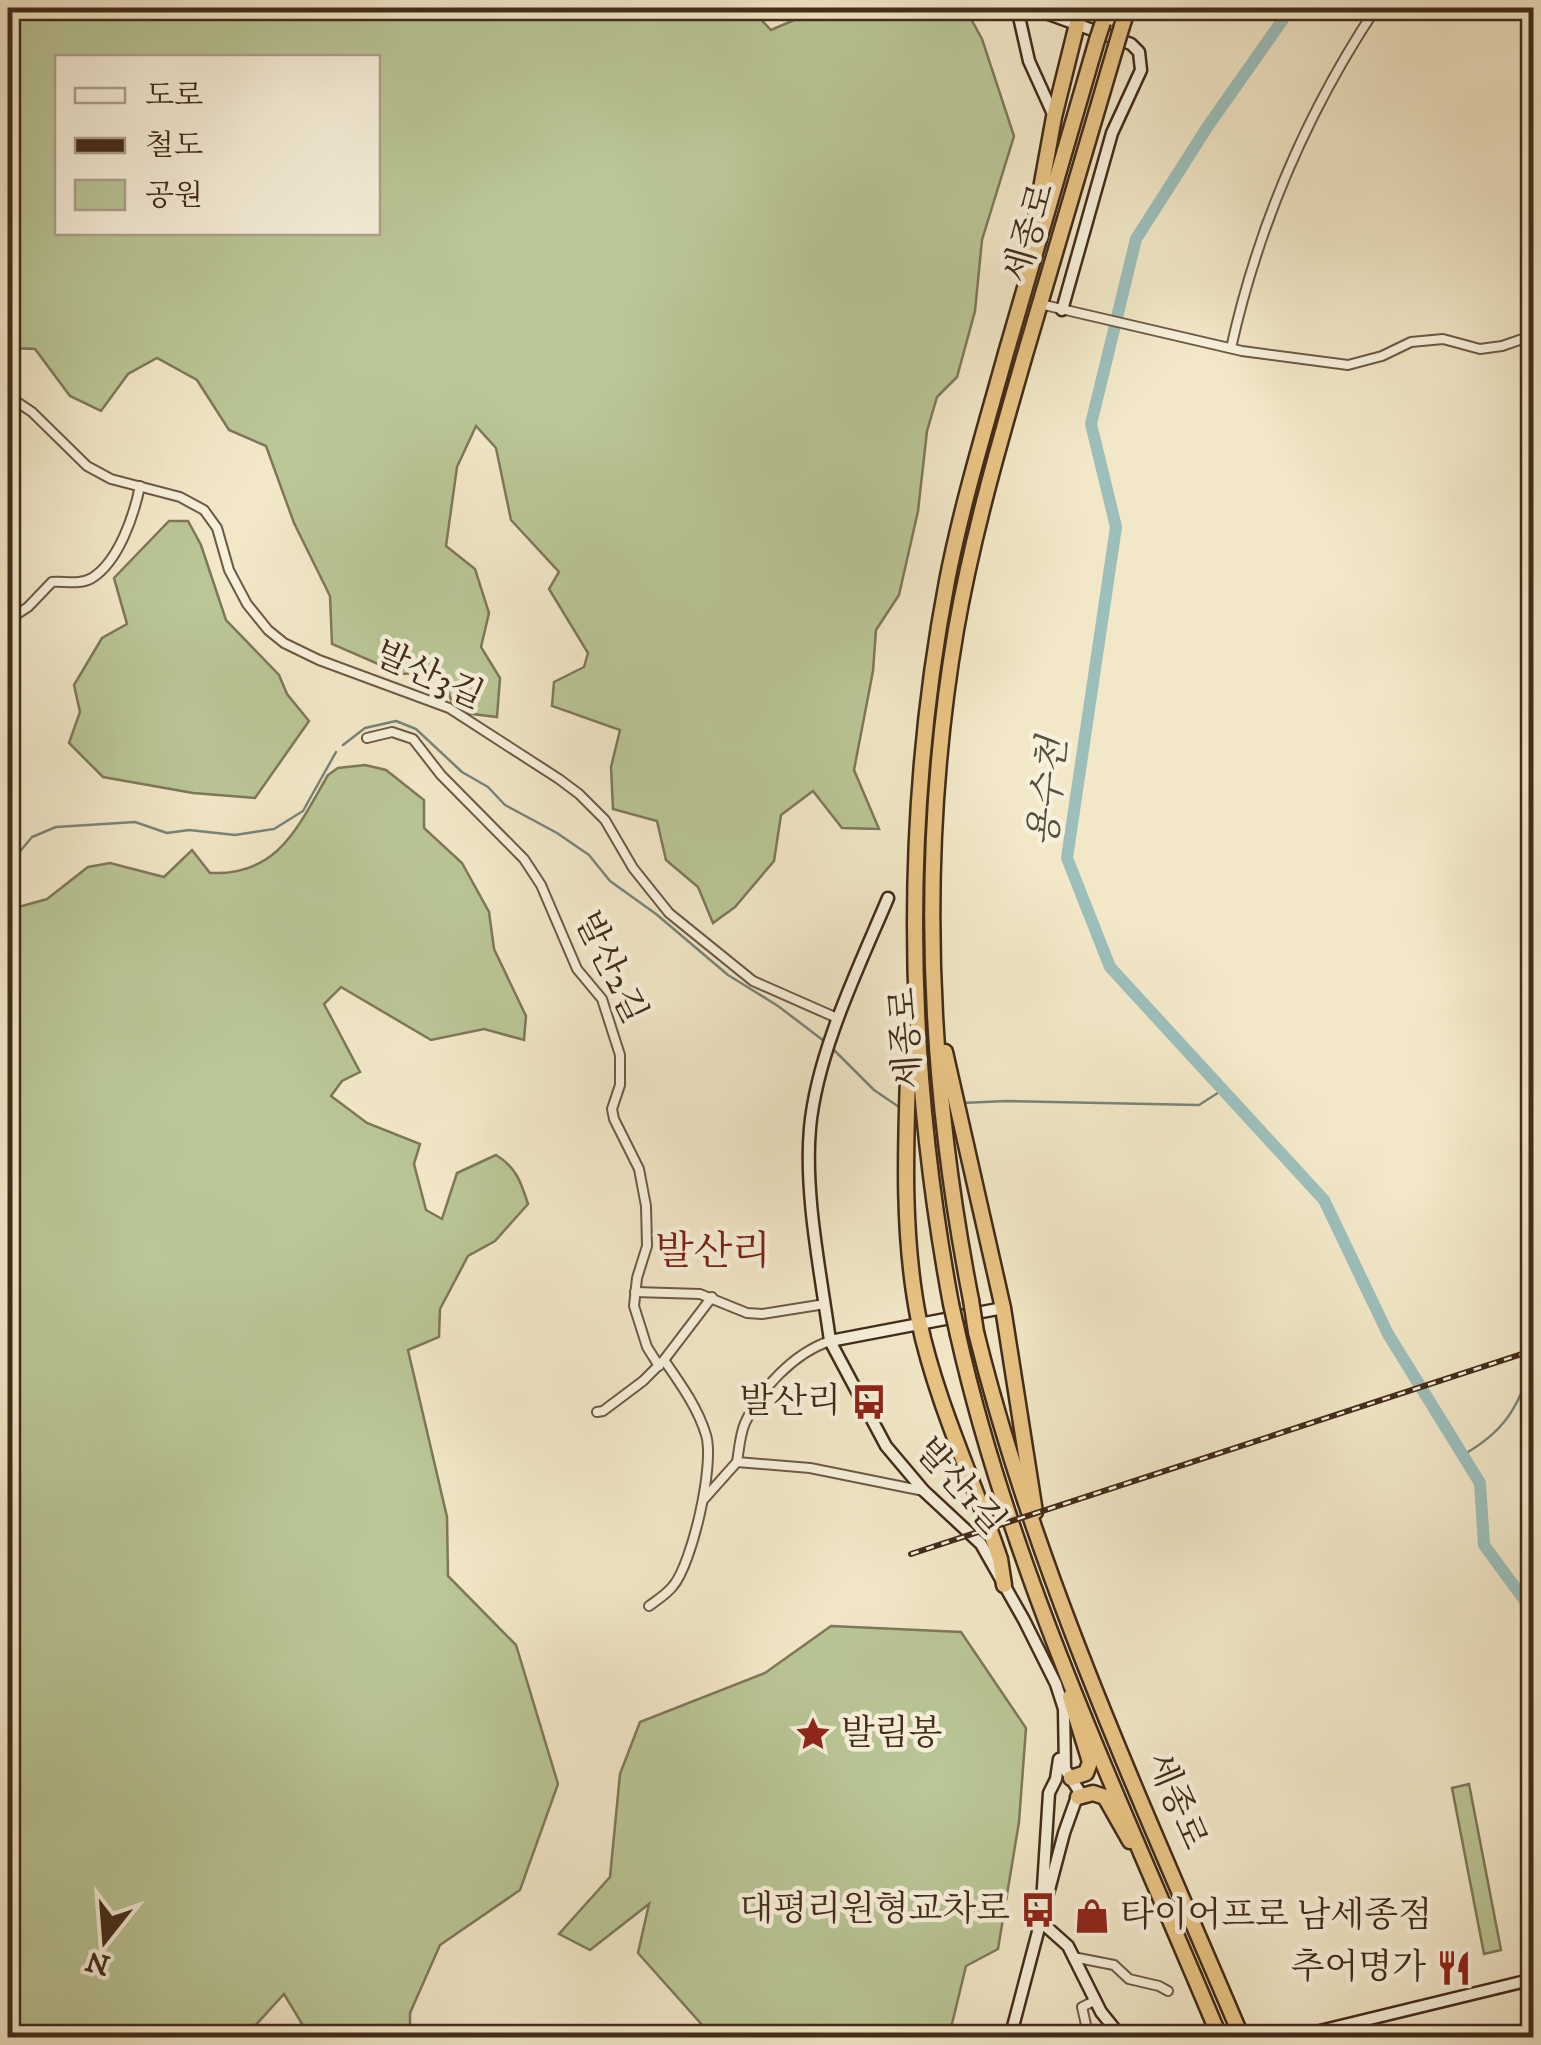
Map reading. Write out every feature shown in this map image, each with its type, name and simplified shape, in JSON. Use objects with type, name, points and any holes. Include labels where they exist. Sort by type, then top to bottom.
[{"type":"highway","points":[[1017,316],[1054,116],[1080,8]]},
{"type":"highway","name":"세종로","points":[[1128,8],[988,485],[956,633],[936,818],[932,968],[945,1079],[945,1139],[976,1332],[995,1410],[1074,1635],[1241,2034]]},
{"type":"highway","name":"세종로","points":[[1105,15],[967,494],[938,637],[918,812],[914,1084],[951,1304],[975,1411],[1003,1501],[1055,1638],[1220,2038]]},
{"type":"highway","points":[[945,1079],[1003,1308],[1041,1548]]},
{"type":"highway","points":[[914,1084],[905,1139],[914,1289],[920,1325],[1000,1559],[1004,1586]]},
{"type":"highway","points":[[1055,1638],[1090,1762],[1086,1772],[1065,1778]]},
{"type":"highway","points":[[1076,1800],[1099,1794],[1111,1804],[1176,1930]]},
{"type":"street","points":[[1017,8],[1029,61],[1054,116]]},
{"type":"street","points":[[1032,8],[1131,44],[1142,59],[1141,70],[1109,143],[1062,310]]},
{"type":"street","points":[[1231,348],[1247,277],[1292,158],[1376,8]]},
{"type":"street","points":[[1040,304],[1231,348],[1348,365],[1382,356],[1411,342],[1443,340],[1480,349],[1534,335]]},
{"type":"street","name":"발산3길","points":[[8,396],[32,412],[87,466],[112,479],[180,497],[204,510],[217,528],[229,570],[247,604],[284,643],[449,708],[559,780],[604,820],[633,868],[669,913],[754,982],[837,1018]]},
{"type":"street","points":[[8,620],[28,607],[52,582],[84,580],[102,568],[131,525],[140,486]]},
{"type":"street","name":"발산2길","points":[[367,738],[392,732],[413,739],[441,775],[524,858],[541,885],[578,969],[602,999],[620,1055],[620,1084],[612,1109],[639,1169],[646,1206],[647,1246],[634,1306],[647,1348],[692,1403],[708,1440],[702,1504],[685,1567],[674,1585],[648,1606]]},
{"type":"street","name":"발산1길","points":[[888,898],[837,1018],[814,1104],[809,1151],[830,1341],[886,1446],[924,1491],[981,1544],[1004,1586],[1056,1684],[1066,1728],[1065,1778]]},
{"type":"street","points":[[635,1292],[675,1291],[712,1297],[747,1313],[762,1314],[825,1304]]},
{"type":"street","points":[[596,1412],[603,1411],[662,1363],[712,1297]]},
{"type":"street","points":[[924,1491],[810,1468],[737,1462],[745,1423],[788,1365],[830,1341],[1003,1308]]},
{"type":"street","name":"발산2길","points":[[702,1504],[706,1494],[737,1462]]},
{"type":"street","points":[[1010,2038],[1041,1917],[1076,1800],[1076,1784],[1065,1778],[1050,1785],[1041,1917],[1068,1946],[1094,2001],[1122,2038]]},
{"type":"street","points":[[1050,1797],[1062,1806],[1076,1800]]},
{"type":"street","points":[[1074,1957],[1114,1965],[1129,1979],[1168,1992]]},
{"type":"street","points":[[1291,2038],[1534,1979]]},
{"type":"street","points":[[1090,2038],[1082,2008],[1094,2001]]},
{"type":"green space","points":[[8,8],[750,8],[771,30],[822,8],[965,8],[982,39],[1014,136],[982,240],[975,311],[957,377],[937,397],[927,431],[918,511],[899,595],[876,630],[873,671],[854,770],[879,829],[842,828],[813,791],[781,815],[774,861],[735,907],[713,923],[698,887],[666,860],[657,821],[613,809],[611,767],[620,730],[552,706],[554,682],[584,667],[588,653],[549,589],[559,572],[511,520],[496,448],[476,426],[457,467],[446,546],[475,569],[489,613],[481,647],[500,678],[497,717],[456,712],[440,672],[401,674],[332,644],[330,596],[294,523],[266,446],[229,430],[197,380],[157,358],[128,374],[101,411],[70,396],[35,349],[8,348]]},
{"type":"green space","points":[[169,521],[188,521],[201,545],[226,620],[279,675],[287,694],[309,721],[255,798],[193,793],[103,777],[69,743],[80,712],[74,685],[102,638],[127,624],[114,578]]},
{"type":"green space","points":[[365,765],[386,770],[424,800],[424,828],[462,863],[489,912],[494,949],[526,1016],[524,1040],[484,1029],[431,1040],[341,987],[324,1004],[360,1072],[342,1081],[331,1096],[367,1123],[420,1144],[414,1164],[426,1210],[442,1219],[457,1173],[496,1155],[517,1176],[528,1204],[495,1241],[468,1256],[440,1309],[439,1337],[408,1350],[447,1517],[448,1576],[516,1645],[558,1784],[520,1890],[440,1945],[410,2013],[410,2037],[310,2037],[284,1994],[253,2028],[259,2037],[8,2037],[8,910],[47,899],[88,867],[110,863],[164,877],[192,850],[210,873],[253,866],[284,844],[328,775],[338,768]]},
{"type":"green space","points":[[831,1626],[961,1632],[1026,1728],[1019,1822],[998,1949],[966,1966],[952,2024],[929,2037],[720,2037],[704,2027],[638,1953],[649,1904],[590,1950],[559,1934],[610,1877],[620,1774],[640,1722],[765,1673]]},
{"type":"green space","points":[[1469,1784],[1501,1950],[1484,1954],[1452,1788]]},
{"type":"waterway","name":"용수천","points":[[1291,8],[1208,126],[1136,239],[1091,424],[1116,527],[1067,858],[1110,967],[1324,1200],[1388,1334],[1480,1483],[1484,1545],[1534,1613]]},
{"type":"waterway","points":[[343,745],[365,728],[396,721],[416,729],[505,805],[589,855],[610,881],[728,975],[824,1041]]},
{"type":"waterway","points":[[8,860],[32,837],[56,827],[135,822],[167,833],[189,830],[235,835],[274,829],[303,811],[336,752]]},
{"type":"waterway","points":[[834,1050],[874,1090],[899,1107]]},
{"type":"waterway","points":[[962,1103],[1199,1105],[1224,1089]]},
{"type":"waterway","points":[[1461,1456],[1489,1438],[1508,1417],[1534,1363]]},
{"type":"railway","points":[[911,1554],[1534,1350]]},
{"type":"place","name":"발산리","points":[[869,1402]]},
{"type":"place","name":"발림봉","points":[[813,1734]]},
{"type":"place","name":"대평리원형교차로","points":[[1038,1910]]},
{"type":"place","name":"타이어프로 남세종점","points":[[1092,1916]]},
{"type":"place","name":"추어명가","points":[[1454,1968]]},
{"type":"district","name":"발산리","points":[[713,1253]]}]
